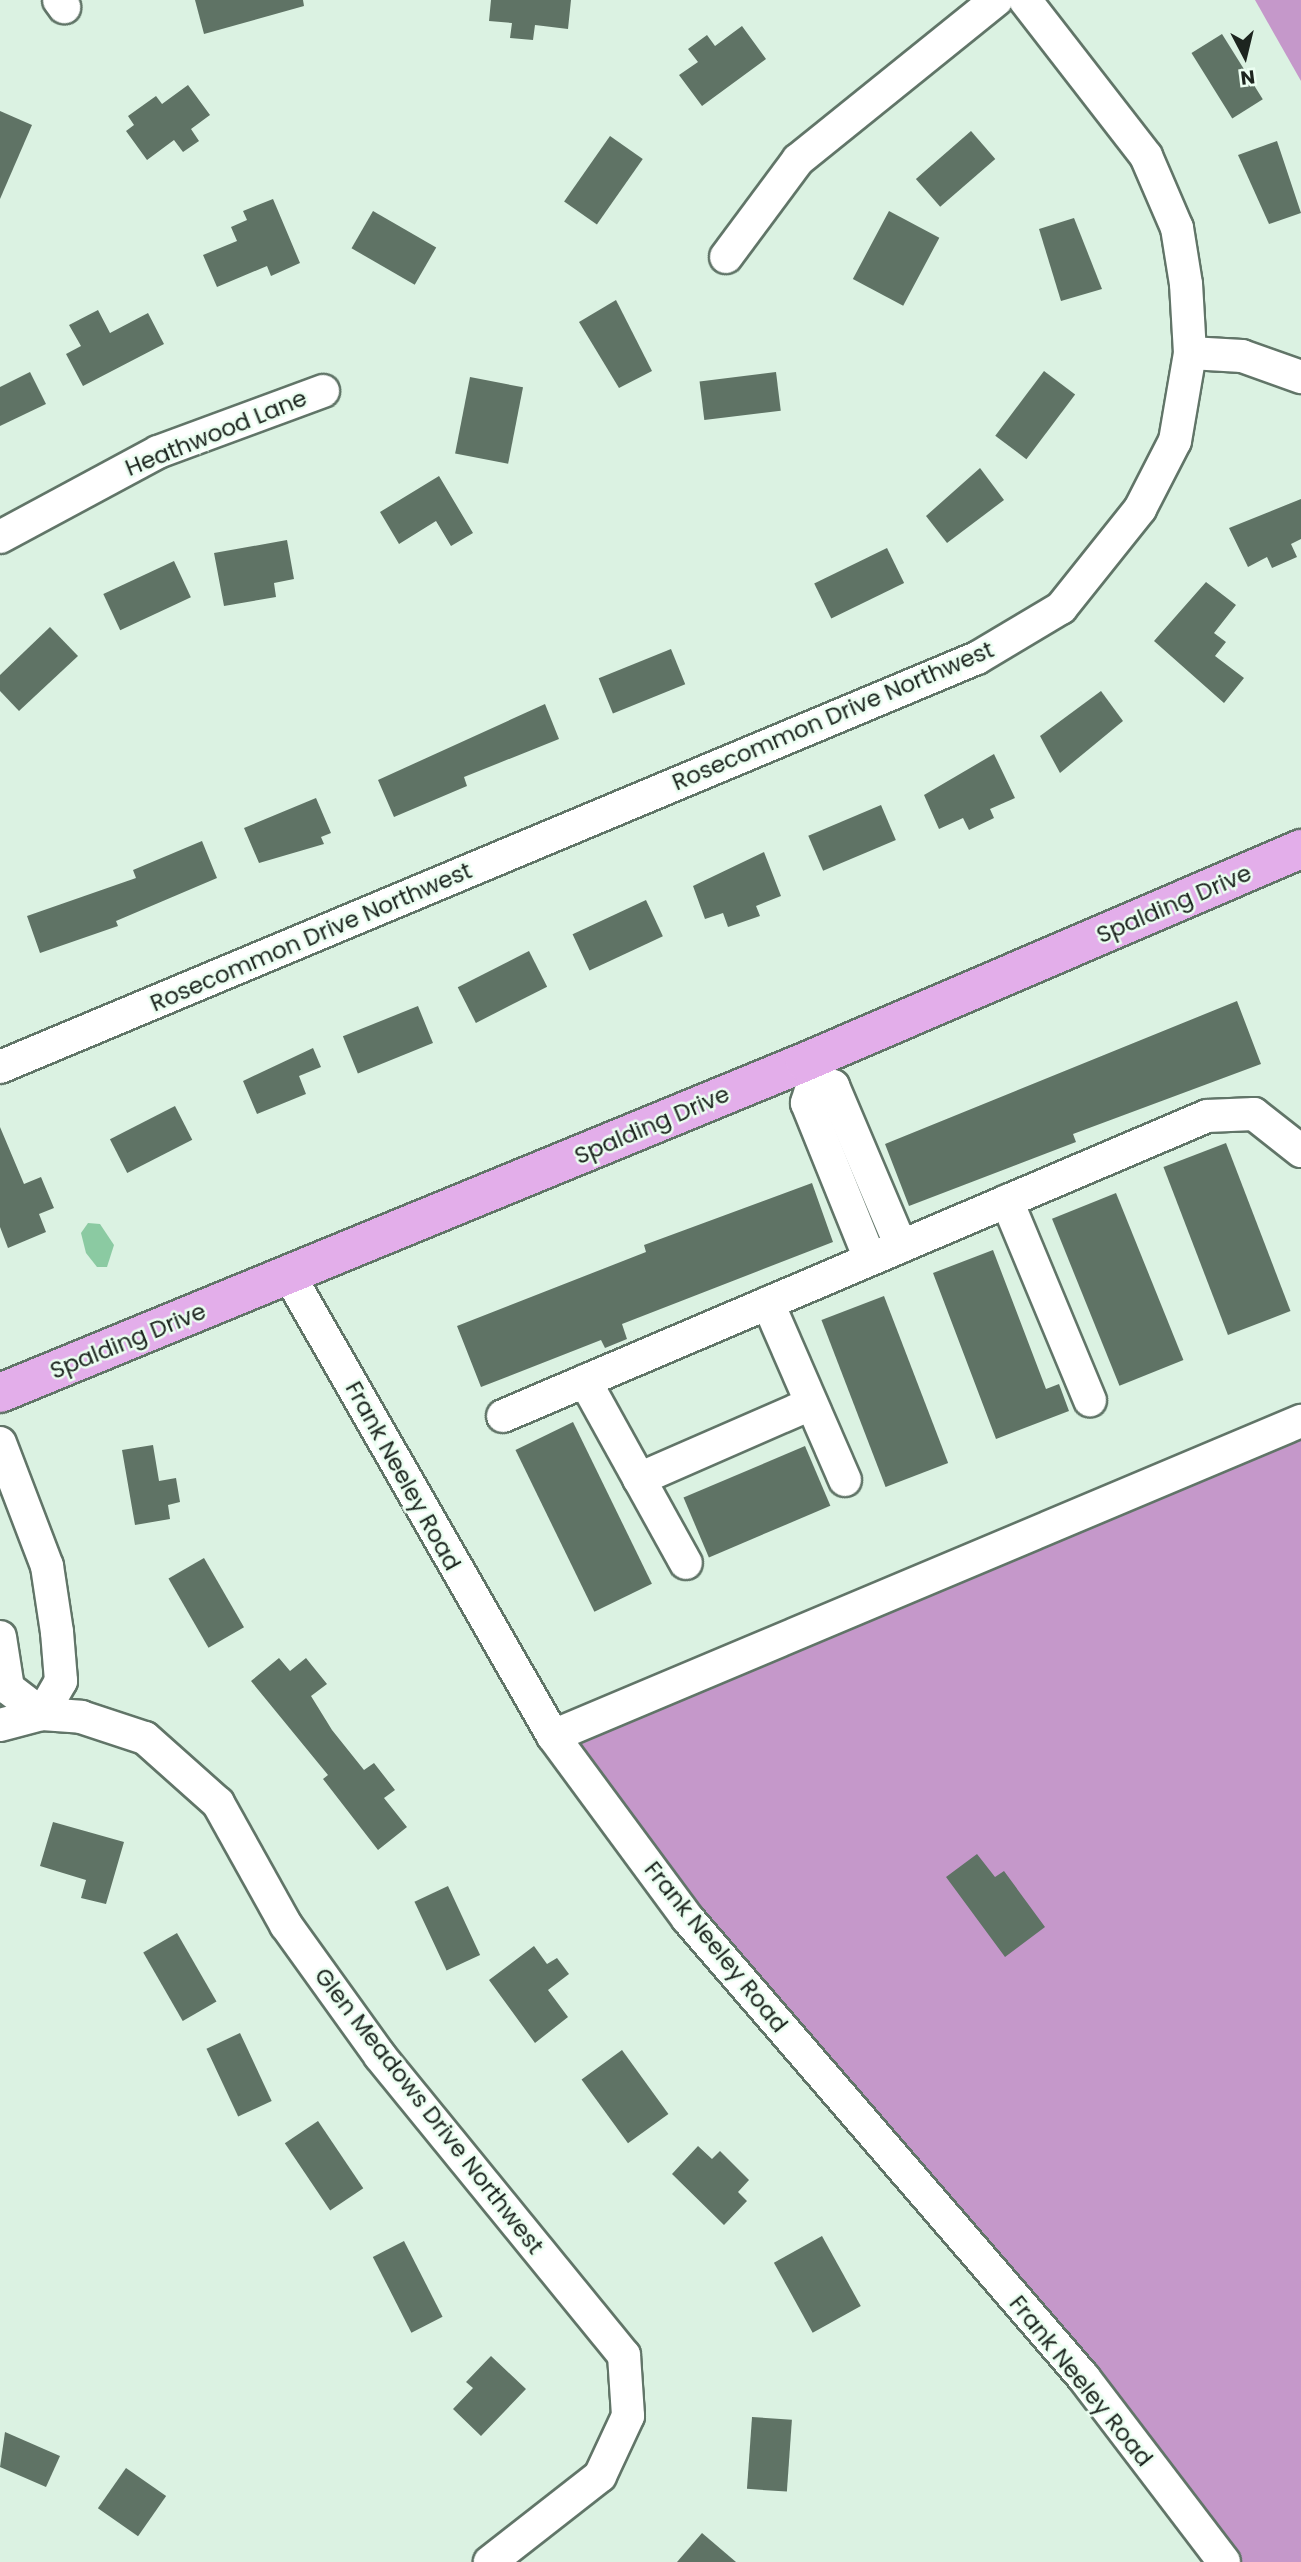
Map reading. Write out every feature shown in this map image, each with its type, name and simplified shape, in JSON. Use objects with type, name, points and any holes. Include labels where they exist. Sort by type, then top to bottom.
[{"type":"main road","name":"Spalding Drive","points":[[0,1393],[289,1275],[810,1072],[1301,849]]},
{"type":"street","points":[[726,257],[798,160],[996,0]]},
{"type":"street","name":"Rosecommon Drive Northwest","points":[[0,1067],[977,658],[1061,608],[1126,530],[1175,441],[1190,353],[1177,228],[1146,156],[1025,0]]},
{"type":"street","points":[[1190,353],[1242,356],[1301,377]]},
{"type":"street","name":"Heathwood Lane","points":[[0,537],[158,452],[323,391]]},
{"type":"street","points":[[870,1259],[807,1102],[810,1072],[833,1086],[901,1246]]},
{"type":"street","points":[[503,1416],[1207,1116],[1254,1114],[1301,1151]]},
{"type":"street","points":[[1007,1201],[1090,1400]]},
{"type":"street","name":"Frank Neeley Road","points":[[289,1275],[553,1735],[688,1919],[1084,2378],[1224,2562]]},
{"type":"street","points":[[768,1303],[845,1480]]},
{"type":"street","points":[[585,1381],[686,1563]]},
{"type":"street","points":[[639,1479],[811,1404]]},
{"type":"street","points":[[553,1735],[1301,1421]]},
{"type":"street","points":[[0,1443],[47,1566],[61,1681],[42,1714],[8,1688],[0,1637]]},
{"type":"street","name":"Glen Meadows Drive Northwest","points":[[0,1725],[42,1714],[81,1717],[145,1738],[219,1802],[286,1925],[380,2056],[624,2355],[628,2416],[600,2476],[490,2562]]},
{"type":"shaded area","points":[[1255,0],[1301,0],[1301,81]]},
{"type":"shaded area","points":[[88,1223],[100,1224],[114,1245],[107,1267],[97,1267],[86,1253],[81,1233]]},
{"type":"shaded area","points":[[1301,1421],[1301,2562],[1223,2562],[553,1736]]},
{"type":"building","points":[[195,0],[303,0],[304,6],[204,34]]},
{"type":"building","points":[[491,0],[571,0],[568,29],[535,25],[533,40],[510,38],[512,23],[489,21]]},
{"type":"building","points":[[742,26],[766,59],[702,106],[679,75],[698,62],[688,49],[707,35],[715,46]]},
{"type":"building","points":[[1222,34],[1263,99],[1232,118],[1191,53]]},
{"type":"building","points":[[188,85],[210,115],[191,129],[199,141],[183,152],[174,140],[147,160],[126,131],[134,125],[128,116],[156,96],[162,104]]},
{"type":"building","points":[[0,111],[32,125],[0,199]]},
{"type":"building","points":[[971,131],[995,159],[940,207],[916,179]]},
{"type":"building","points":[[610,136],[643,159],[597,224],[564,202]]},
{"type":"building","points":[[1277,141],[1301,213],[1269,224],[1238,155]]},
{"type":"building","points":[[273,199],[300,263],[271,276],[267,266],[217,287],[203,255],[237,241],[231,227],[247,220],[243,211]]},
{"type":"building","points":[[373,211],[436,248],[415,285],[352,248]]},
{"type":"building","points":[[889,211],[939,238],[903,306],[853,279]]},
{"type":"building","points":[[1074,218],[1102,289],[1061,301],[1039,229]]},
{"type":"building","points":[[616,300],[652,371],[619,388],[579,322]]},
{"type":"building","points":[[98,310],[110,333],[148,313],[164,344],[83,386],[66,354],[81,346],[69,325]]},
{"type":"building","points":[[1044,371],[1075,394],[1026,459],[995,436]]},
{"type":"building","points":[[30,372],[46,404],[0,426],[0,387]]},
{"type":"building","points":[[776,372],[781,411],[704,420],[700,381]]},
{"type":"building","points":[[470,377],[523,387],[508,464],[455,454]]},
{"type":"building","points":[[980,468],[1004,500],[947,543],[926,516]]},
{"type":"building","points":[[439,476],[473,533],[451,546],[436,521],[399,544],[380,512]]},
{"type":"building","points":[[1301,499],[1301,539],[1291,544],[1297,557],[1272,568],[1267,557],[1248,567],[1229,528]]},
{"type":"building","points":[[287,540],[294,579],[274,583],[276,597],[224,606],[214,553]]},
{"type":"building","points":[[887,548],[904,583],[831,619],[814,584]]},
{"type":"building","points":[[174,561],[191,597],[120,630],[103,594]]},
{"type":"building","points":[[1206,582],[1236,605],[1214,633],[1226,642],[1215,656],[1244,678],[1224,703],[1154,641]]},
{"type":"building","points":[[50,627],[78,656],[19,711],[0,691],[0,675]]},
{"type":"building","points":[[671,649],[685,684],[613,713],[599,678]]},
{"type":"building","points":[[1101,691],[1123,721],[1060,773],[1040,736]]},
{"type":"building","points":[[545,704],[559,739],[464,777],[467,786],[394,817],[378,780]]},
{"type":"building","points":[[994,754],[1015,798],[990,809],[994,818],[969,830],[963,818],[939,829],[924,795]]},
{"type":"building","points":[[316,798],[331,833],[321,837],[324,844],[259,863],[244,828]]},
{"type":"building","points":[[881,805],[896,840],[823,871],[808,836]]},
{"type":"building","points":[[202,841],[217,878],[116,921],[118,926],[40,953],[27,916],[136,878],[133,870]]},
{"type":"building","points":[[764,852],[781,896],[756,906],[760,916],[728,927],[723,913],[705,919],[693,886]]},
{"type":"building","points":[[646,900],[663,936],[589,970],[573,934]]},
{"type":"building","points":[[529,951],[547,987],[476,1023],[458,987]]},
{"type":"building","points":[[1237,1001],[1261,1064],[1073,1134],[1076,1142],[909,1206],[885,1144]]},
{"type":"building","points":[[418,1006],[433,1043],[358,1073],[343,1036]]},
{"type":"building","points":[[313,1048],[321,1067],[299,1076],[306,1094],[257,1114],[243,1081]]},
{"type":"building","points":[[175,1106],[192,1140],[127,1173],[110,1139]]},
{"type":"building","points":[[0,1127],[24,1184],[41,1177],[54,1208],[39,1214],[46,1232],[8,1248],[0,1227]]},
{"type":"building","points":[[1226,1143],[1291,1311],[1228,1335],[1163,1167]]},
{"type":"building","points":[[812,1183],[833,1242],[622,1324],[627,1339],[605,1348],[601,1340],[481,1387],[457,1326],[646,1252],[644,1245]]},
{"type":"building","points":[[1116,1193],[1183,1360],[1119,1386],[1052,1219]]},
{"type":"building","points":[[993,1250],[1046,1389],[1059,1384],[1069,1411],[996,1439],[933,1273]]},
{"type":"building","points":[[884,1296],[948,1463],[886,1487],[821,1320]]},
{"type":"building","points":[[573,1422],[652,1584],[594,1612],[515,1450]]},
{"type":"building","points":[[153,1445],[159,1481],[176,1478],[180,1502],[168,1505],[170,1519],[135,1525],[122,1450]]},
{"type":"building","points":[[805,1446],[830,1506],[709,1557],[683,1498]]},
{"type":"building","points":[[204,1558],[244,1627],[208,1648],[168,1578]]},
{"type":"building","points":[[279,1658],[290,1671],[306,1658],[327,1684],[311,1696],[332,1730],[364,1770],[374,1763],[395,1790],[384,1798],[407,1827],[378,1850],[323,1779],[328,1775],[251,1681]]},
{"type":"building","points":[[53,1822],[124,1842],[106,1904],[81,1898],[86,1880],[40,1866]]},
{"type":"building","points":[[977,1854],[995,1877],[1004,1871],[1045,1927],[1005,1957],[946,1877]]},
{"type":"building","points":[[448,1886],[480,1955],[447,1971],[414,1902]]},
{"type":"building","points":[[177,1933],[216,2001],[183,2021],[143,1952]]},
{"type":"building","points":[[534,1946],[547,1964],[557,1958],[569,1974],[548,1990],[568,2017],[535,2043],[489,1980]]},
{"type":"building","points":[[240,2033],[272,2101],[238,2117],[206,2049]]},
{"type":"building","points":[[622,2050],[668,2114],[628,2143],[582,2079]]},
{"type":"building","points":[[318,2121],[363,2188],[330,2211],[285,2143]]},
{"type":"building","points":[[698,2146],[712,2159],[720,2151],[749,2180],[738,2192],[747,2201],[724,2225],[672,2174]]},
{"type":"building","points":[[822,2236],[861,2306],[813,2333],[774,2263]]},
{"type":"building","points":[[404,2241],[443,2317],[411,2333],[373,2257]]},
{"type":"building","points":[[491,2356],[526,2389],[481,2436],[453,2409],[473,2388],[466,2382]]},
{"type":"building","points":[[752,2417],[792,2420],[787,2492],[747,2489]]},
{"type":"building","points":[[5,2432],[60,2456],[46,2487],[0,2467]]},
{"type":"building","points":[[126,2468],[166,2496],[138,2536],[98,2508]]},
{"type":"building","points":[[702,2533],[736,2562],[677,2562]]}]
